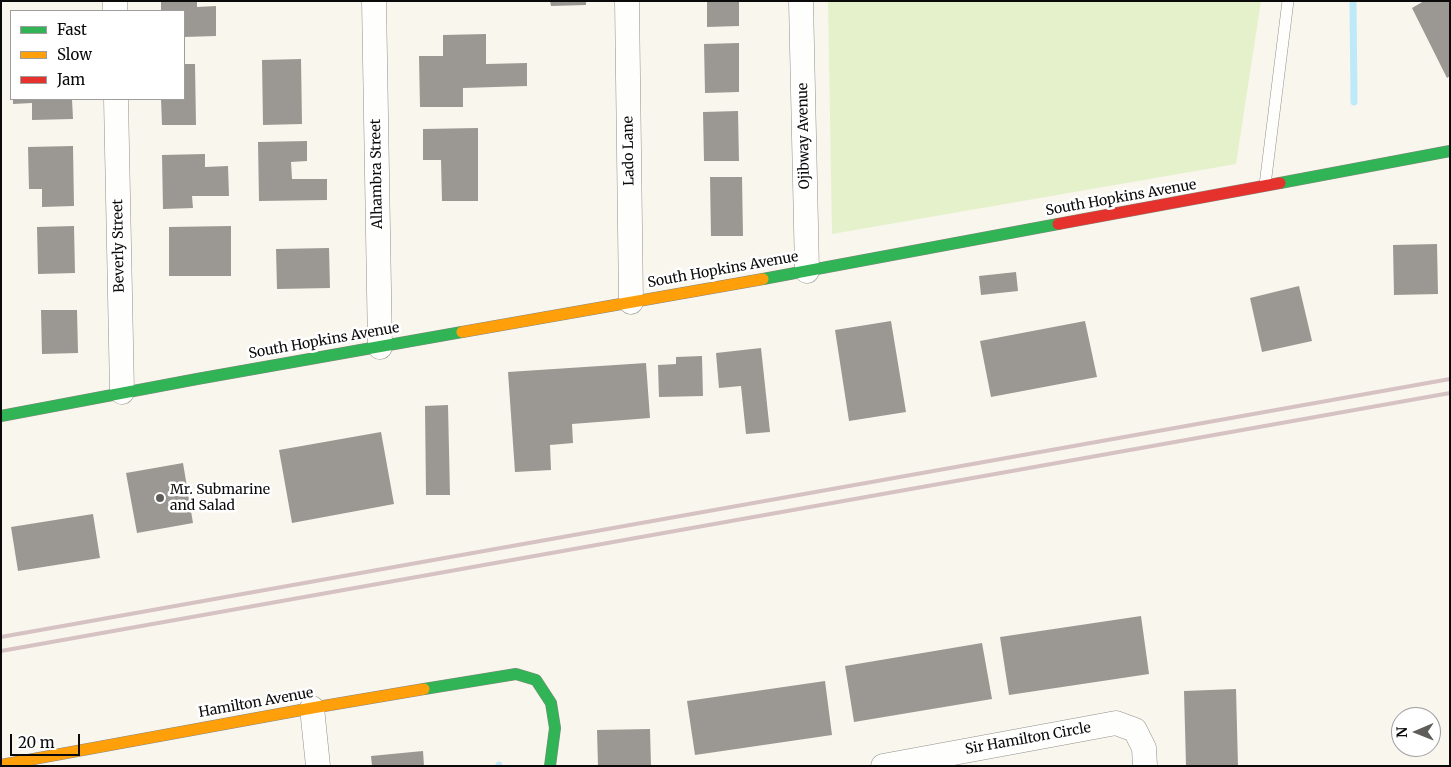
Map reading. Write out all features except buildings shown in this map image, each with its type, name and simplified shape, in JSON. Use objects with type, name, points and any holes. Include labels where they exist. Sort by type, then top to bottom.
[{"type":"street","name":"Alhambra Street","points":[[374,1],[380,346]]},
{"type":"street","name":"Lado Lane","points":[[627,1],[631,302]]},
{"type":"street","name":"Ojibway Avenue","points":[[801,1],[807,271]]},
{"type":"street","name":"Beverly Street","points":[[116,100],[122,392]]},
{"type":"street","name":"South Hopkins Avenue","points":[[1,416],[122,392],[807,271],[1450,151]]},
{"type":"street","name":"Hamilton Avenue","points":[[1,765],[45,761],[312,708],[516,674],[536,680],[551,703],[555,728],[550,766]]},
{"type":"street","points":[[312,708],[318,766]]},
{"type":"street","name":"Sir Hamilton Circle","points":[[883,766],[1116,723],[1135,730],[1144,748],[1145,766]]},
{"type":"lane","points":[[1265,187],[1288,1]]},
{"type":"green space","points":[[828,1],[1261,1],[1236,164],[832,234]]},
{"type":"waterway","points":[[1353,1],[1354,102]]},
{"type":"railway","points":[[1,637],[1450,379]]},
{"type":"railway","points":[[1,651],[1450,393]]},
{"type":"traffic: fast","points":[[1280,183],[1450,151]]},
{"type":"traffic: fast","points":[[763,279],[1058,224]]},
{"type":"traffic: fast","points":[[1,416],[462,332]]},
{"type":"traffic: fast","points":[[424,689],[516,674],[536,680],[551,703],[555,728],[550,766]]},
{"type":"traffic: slow","points":[[462,332],[763,279]]},
{"type":"traffic: slow","points":[[1,765],[424,689]]},
{"type":"traffic: jam","points":[[1058,224],[1280,183]]},
{"type":"place","name":"Mr. Submarine and Salad","points":[[160,498]]}]
